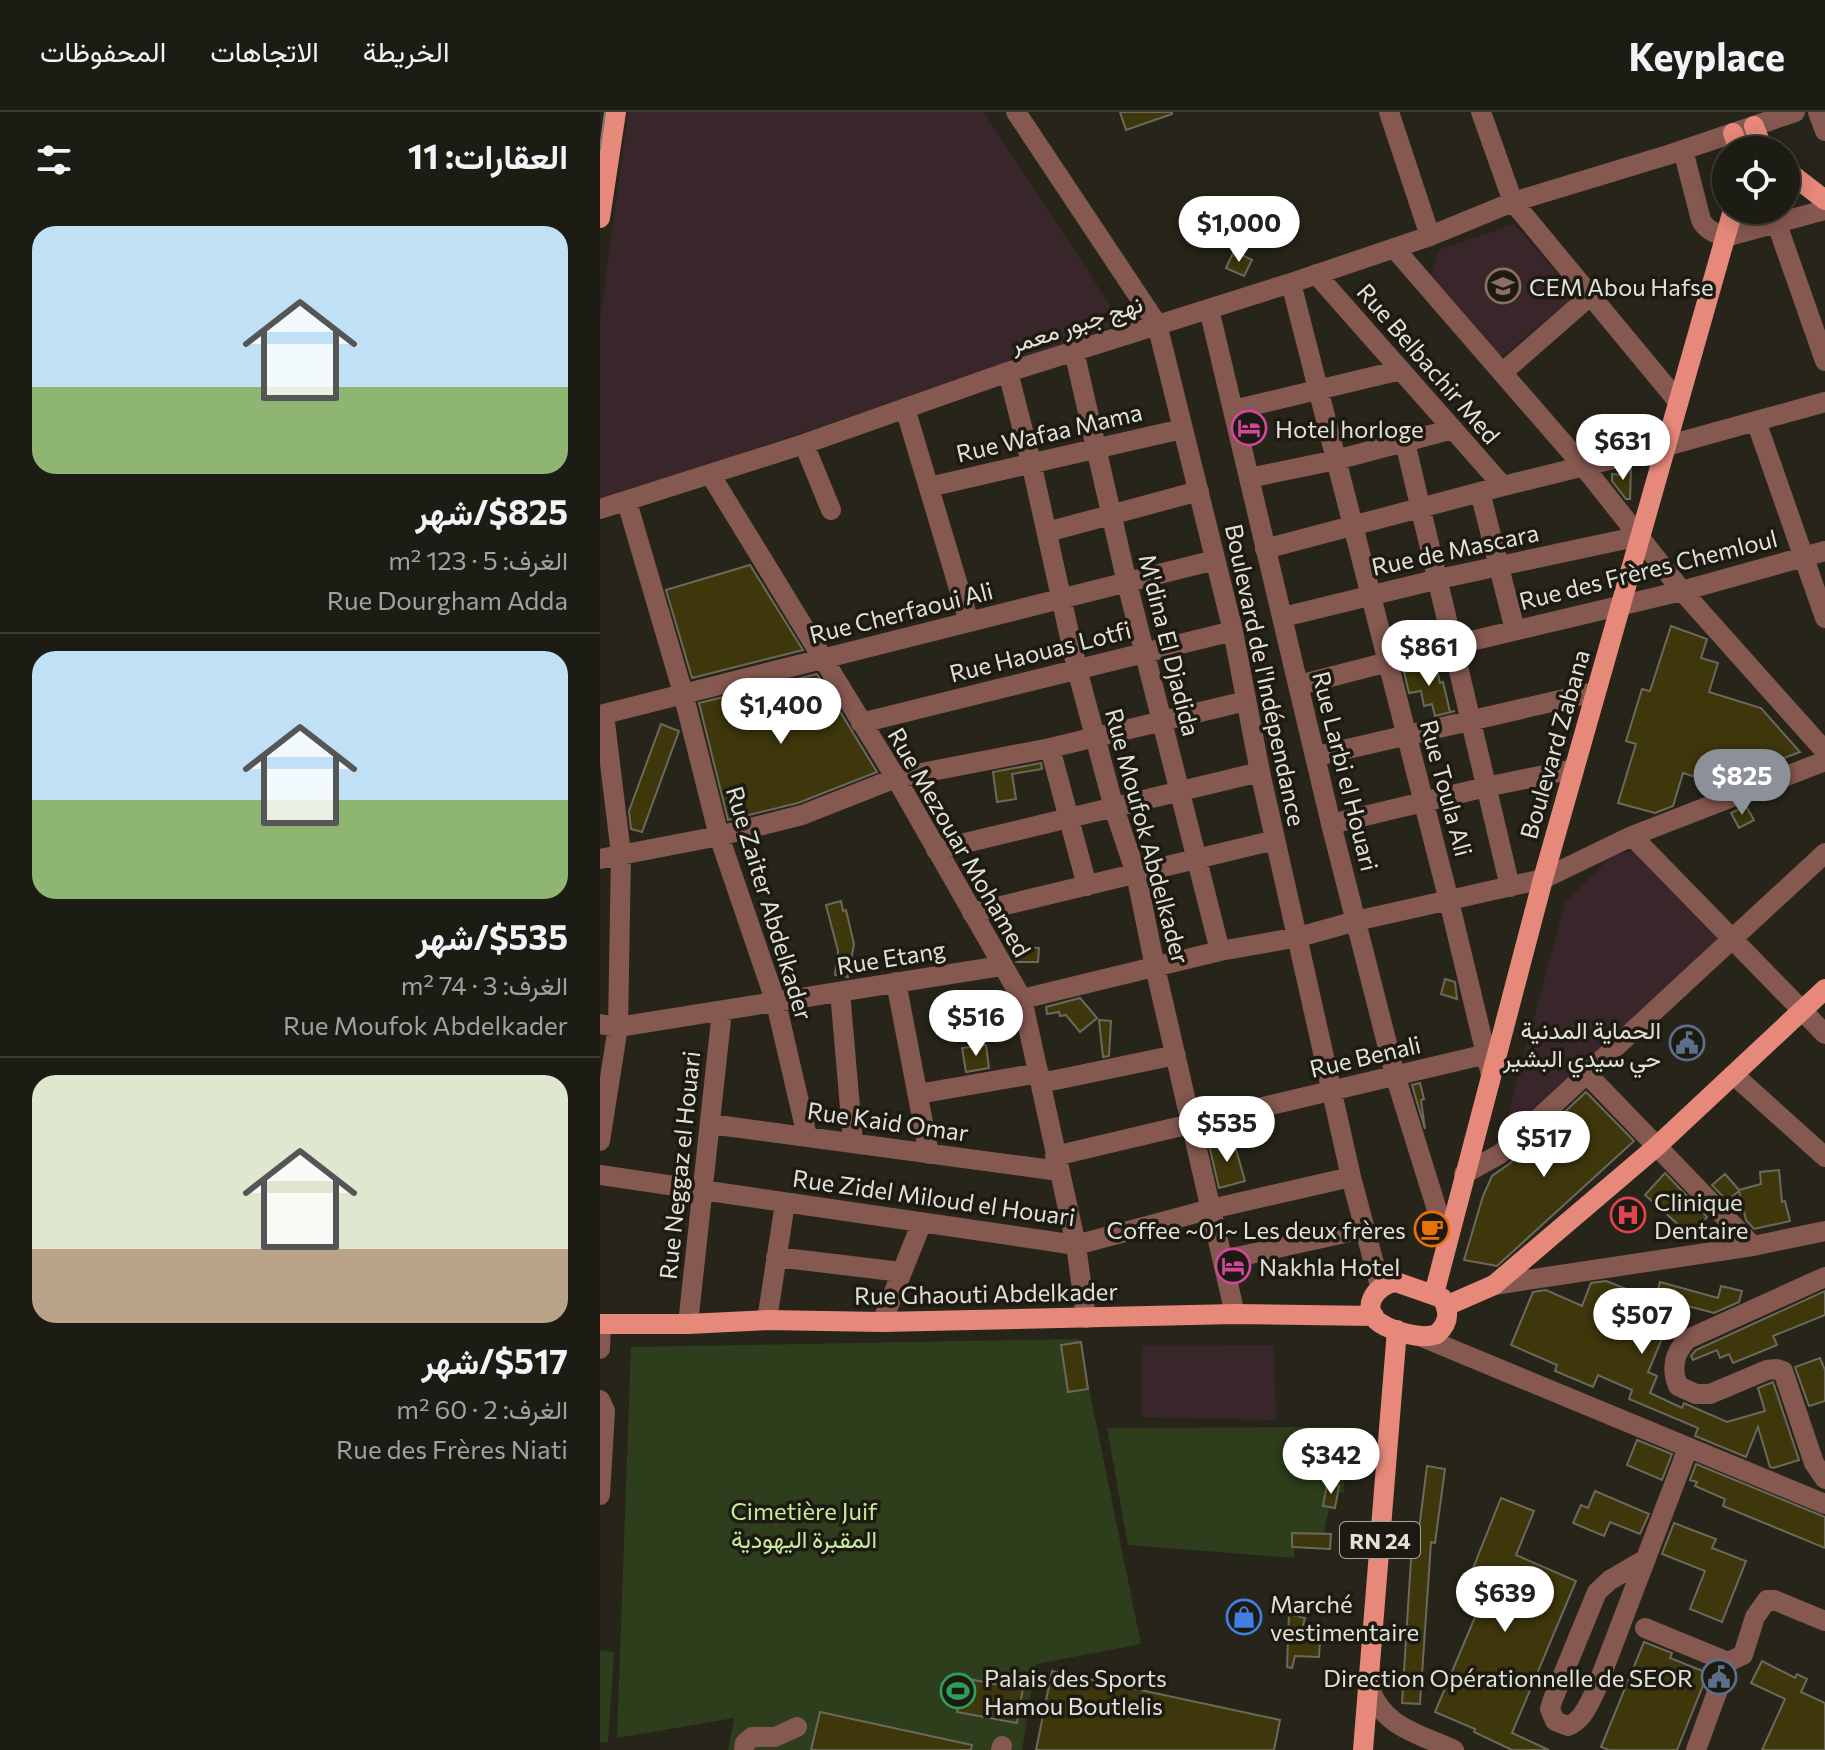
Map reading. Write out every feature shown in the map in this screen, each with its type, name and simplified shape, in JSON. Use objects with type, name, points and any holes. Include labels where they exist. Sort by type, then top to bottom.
[{"type":"main road","points":[[600,218],[616,112]]},
{"type":"main road","points":[[1800,181],[1825,200]]},
{"type":"main road","name":"Boulevard Zabana","points":[[1440,1300],[1447,1242],[1491,1075],[1492,1051],[1729,224]]},
{"type":"main road","points":[[1440,1300],[1447,1322],[1437,1334],[1422,1337],[1380,1324],[1374,1316],[1371,1301],[1380,1286],[1396,1282],[1440,1300],[1494,1285],[1656,1147],[1825,989]]},
{"type":"main road","name":"Rue Ghaouti Abdelkader","points":[[601,1324],[767,1320],[882,1322],[1235,1314],[1374,1316]]},
{"type":"main road","name":"RN 24","points":[[1363,1750],[1397,1330]]},
{"type":"street","name":"Boulevard de l'Indépendance","points":[[1016,112],[1157,324],[1233,631],[1275,840],[1363,1229],[1380,1286]]},
{"type":"street","points":[[1389,112],[1430,236]]},
{"type":"street","points":[[1481,112],[1513,202],[1677,400]]},
{"type":"street","name":"نهج جبور معمر","points":[[600,509],[804,444],[1008,372],[1291,283],[1430,236],[1513,202],[1795,112]]},
{"type":"street","points":[[1818,112],[1825,131]]},
{"type":"street","points":[[1683,150],[1704,226],[1725,237],[1757,224]]},
{"type":"street","points":[[1800,213],[1825,210]]},
{"type":"street","points":[[1776,224],[1825,361]]},
{"type":"street","points":[[1394,248],[1584,467],[1682,591],[1825,751]]},
{"type":"street","name":"Rue Belbachir Med","points":[[1316,274],[1503,486]]},
{"type":"street","name":"Rue Toula Ali","points":[[1291,283],[1423,802],[1492,1051]]},
{"type":"street","points":[[1502,373],[1591,295]]},
{"type":"street","name":"Rue Larbi el Houari","points":[[1209,309],[1331,824],[1395,1075],[1447,1242]]},
{"type":"street","name":"M'dina El Djadida","points":[[1074,351],[1127,583],[1220,951]]},
{"type":"street","points":[[1233,410],[1401,370]]},
{"type":"street","name":"Rue Moufok Abdelkader","points":[[1008,372],[1077,669],[1114,808],[1136,874],[1235,1314]]},
{"type":"street","points":[[1265,549],[1825,402]]},
{"type":"street","points":[[905,408],[969,622]]},
{"type":"street","points":[[1756,421],[1825,618]]},
{"type":"street","name":"Rue Wafaa Mama","points":[[929,487],[1182,429]]},
{"type":"street","points":[[1249,478],[1336,460],[1453,429]]},
{"type":"street","points":[[1405,442],[1510,887]]},
{"type":"street","points":[[804,444],[831,510]]},
{"type":"street","name":"Rue Mezouar Mohamed","points":[[710,474],[896,778],[1022,999],[1076,1245],[1086,1318]]},
{"type":"street","points":[[1047,532],[1199,491]]},
{"type":"street","points":[[1480,492],[1515,630]]},
{"type":"street","name":"Rue Zaiter Abdelkader","points":[[627,502],[683,693],[719,836],[776,1003],[807,1136]]},
{"type":"street","name":"Rue de Mascara","points":[[1283,617],[1371,594],[1640,536]]},
{"type":"street","name":"Rue des Frères Chemloul","points":[[1299,685],[1682,591],[1825,551]]},
{"type":"street","name":"Rue Cherfaoui Ali","points":[[602,715],[1215,560]]},
{"type":"street","name":"Rue Haouas Lotfi","points":[[861,723],[1233,631]]},
{"type":"street","points":[[1317,756],[1595,692]]},
{"type":"street","points":[[600,859],[719,836],[802,815],[896,778],[1050,748],[1246,701]]},
{"type":"street","points":[[600,1141],[621,854],[602,715]]},
{"type":"street","points":[[1050,748],[1087,886]]},
{"type":"street","points":[[1022,999],[1543,879],[1632,836],[1825,761]]},
{"type":"street","points":[[1331,824],[1574,769]]},
{"type":"street","points":[[936,850],[1260,772]]},
{"type":"street","points":[[1632,836],[1825,1034]]},
{"type":"street","points":[[972,913],[1275,840]]},
{"type":"street","points":[[1464,1174],[1500,1154],[1825,853]]},
{"type":"street","name":"Rue Etang","points":[[609,1026],[776,1003],[1001,966]]},
{"type":"street","points":[[896,982],[929,1154]]},
{"type":"street","points":[[840,992],[853,1142]]},
{"type":"street","name":"Rue Neggaz el Houari","points":[[688,1324],[722,1011]]},
{"type":"street","name":"Rue Benali","points":[[1057,1164],[1193,1125],[1492,1051]]},
{"type":"street","points":[[918,1094],[1040,1078],[1176,1055]]},
{"type":"street","points":[[1587,1074],[1753,1246]]},
{"type":"street","points":[[1734,1075],[1825,1157]]},
{"type":"street","name":"Rue Kaid Omar","points":[[710,1124],[929,1154],[1057,1164]]},
{"type":"street","name":"Rue Zidel Miloud el Houari","points":[[600,1175],[1076,1245],[1211,1209],[1351,1177]]},
{"type":"street","points":[[767,1320],[785,1203]]},
{"type":"street","points":[[882,1322],[922,1222]]},
{"type":"street","points":[[1223,1260],[1363,1229]]},
{"type":"street","points":[[1494,1285],[1753,1246],[1825,1231]]},
{"type":"street","points":[[776,1257],[901,1272]]},
{"type":"street","points":[[1825,1277],[1688,1339],[1680,1347],[1673,1374],[1678,1386],[1696,1394],[1710,1394],[1767,1370],[1783,1371],[1814,1463],[1825,1479]]},
{"type":"street","points":[[600,1349],[601,1324]]},
{"type":"street","points":[[1422,1337],[1825,1504]]},
{"type":"street","points":[[600,1400],[605,1411],[600,1495]]},
{"type":"street","points":[[1646,1559],[1610,1580],[1597,1592],[1553,1699],[1550,1709],[1555,1721],[1568,1726],[1574,1724],[1585,1711],[1646,1559],[1688,1448]]},
{"type":"street","points":[[1696,1750],[1728,1662],[1743,1655],[1755,1617],[1767,1600],[1825,1621]]},
{"type":"street","points":[[1645,1628],[1728,1662]]},
{"type":"street","points":[[1369,1687],[1375,1702],[1391,1721],[1454,1750]]},
{"type":"street","points":[[744,1750],[745,1743],[752,1737],[774,1744],[799,1721],[793,1750]]},
{"type":"shaded area","points":[[628,112],[984,112],[1117,316],[1115,326],[600,502],[600,320]]},
{"type":"shaded area","name":"CEM Abou Hafse","points":[[1514,224],[1576,295],[1501,357],[1431,276],[1438,250]]},
{"type":"shaded area","points":[[1636,850],[1720,938],[1517,1130],[1505,1125],[1565,903],[1612,855]]},
{"type":"shaded area","points":[[1274,1345],[1276,1420],[1141,1417],[1142,1346]]},
{"type":"green space","name":"Cimetière Juif المقبرة اليهودية","points":[[1079,1339],[1141,1644],[1036,1664],[1022,1750],[728,1750],[734,1718],[617,1738],[631,1347]]},
{"type":"green space","points":[[1346,1427],[1344,1493],[1332,1492],[1322,1544],[1293,1542],[1295,1558],[1128,1545],[1107,1428]]},
{"type":"green space","points":[[600,1650],[614,1652],[608,1742],[600,1742]]},
{"type":"building","points":[[1120,112],[1172,112],[1172,114],[1126,130]]},
{"type":"building","points":[[1234,251],[1252,260],[1244,276],[1226,268]]},
{"type":"building","points":[[1631,468],[1630,499],[1626,499],[1612,481],[1612,474],[1620,475],[1620,471]]},
{"type":"building","points":[[750,565],[803,650],[692,678],[666,590]]},
{"type":"building","points":[[1671,626],[1707,639],[1701,658],[1718,663],[1709,692],[1761,708],[1800,752],[1752,770],[1751,775],[1745,773],[1734,777],[1732,783],[1725,786],[1683,773],[1673,806],[1655,813],[1618,803],[1636,744],[1626,741],[1642,689],[1650,691]]},
{"type":"building","points":[[1436,665],[1450,712],[1455,711],[1435,716],[1432,704],[1424,706],[1421,691],[1409,693],[1404,672]]},
{"type":"building","points":[[817,674],[877,772],[798,803],[728,820],[699,703]]},
{"type":"building","points":[[661,724],[679,731],[642,832],[631,829],[629,811]]},
{"type":"building","points":[[1041,763],[1042,769],[1012,774],[1016,799],[997,802],[993,772]]},
{"type":"building","points":[[1746,806],[1754,820],[1739,828],[1731,813]]},
{"type":"building","points":[[841,901],[854,944],[848,977],[835,975],[838,951],[826,905]]},
{"type":"building","points":[[1013,947],[1039,948],[1038,962],[1016,962]]},
{"type":"building","points":[[1445,979],[1455,982],[1457,999],[1441,994]]},
{"type":"building","points":[[1080,998],[1097,1018],[1080,1032],[1066,1015],[1060,1016],[1059,1012],[1047,1014],[1046,1007]]},
{"type":"building","points":[[1099,1020],[1111,1021],[1109,1056],[1103,1057]]},
{"type":"building","points":[[986,1045],[989,1068],[966,1072],[962,1048]]},
{"type":"building","points":[[1420,1083],[1424,1099],[1421,1100],[1425,1129],[1412,1085]]},
{"type":"building","points":[[1586,1092],[1634,1141],[1497,1266],[1464,1260],[1492,1176]]},
{"type":"building","points":[[1233,1139],[1245,1181],[1219,1188],[1209,1145]]},
{"type":"building","points":[[1779,1170],[1782,1202],[1785,1201],[1790,1221],[1754,1229],[1746,1220],[1739,1191],[1727,1201],[1712,1185],[1725,1174],[1739,1190],[1761,1184],[1760,1172]]},
{"type":"building","points":[[1665,1173],[1707,1217],[1690,1235],[1645,1195]]},
{"type":"building","points":[[1606,1281],[1655,1300],[1660,1282],[1718,1298],[1721,1286],[1742,1291],[1739,1302],[1714,1313],[1677,1303],[1648,1372],[1657,1376],[1650,1393],[1682,1408],[1684,1403],[1727,1422],[1765,1411],[1758,1388],[1773,1382],[1799,1460],[1770,1467],[1758,1427],[1746,1457],[1695,1436],[1698,1428],[1629,1399],[1632,1390],[1598,1375],[1593,1387],[1555,1371],[1557,1365],[1511,1345],[1533,1292],[1546,1290],[1582,1306],[1591,1283]]},
{"type":"building","points":[[1825,1291],[1825,1315],[1773,1336],[1777,1345],[1733,1363],[1729,1354],[1720,1358],[1717,1350],[1693,1360],[1691,1356],[1696,1350]]},
{"type":"building","points":[[1081,1342],[1088,1389],[1068,1392],[1061,1345]]},
{"type":"building","points":[[1820,1358],[1825,1370],[1825,1401],[1809,1406],[1795,1367]]},
{"type":"building","points":[[1637,1440],[1672,1454],[1662,1480],[1627,1465]]},
{"type":"building","points":[[1696,1464],[1825,1517],[1825,1548],[1723,1506],[1725,1499],[1695,1486],[1697,1482],[1690,1480]]},
{"type":"building","points":[[1427,1466],[1445,1469],[1435,1543],[1431,1542],[1420,1704],[1402,1703],[1412,1544],[1417,1545]]},
{"type":"building","points":[[1327,1484],[1339,1486],[1335,1508],[1323,1506]]},
{"type":"building","points":[[1595,1491],[1649,1514],[1640,1534],[1610,1522],[1604,1536],[1573,1523],[1581,1505],[1588,1508]]},
{"type":"building","points":[[1501,1498],[1534,1511],[1516,1555],[1576,1581],[1512,1733],[1549,1750],[1512,1750],[1474,1732],[1475,1729],[1435,1712],[1489,1584],[1470,1576]]},
{"type":"building","points":[[1674,1523],[1716,1539],[1712,1548],[1746,1561],[1722,1622],[1690,1609],[1705,1571],[1662,1554]]},
{"type":"building","points":[[1292,1533],[1331,1534],[1330,1549],[1292,1547]]},
{"type":"building","points":[[1289,1614],[1305,1618],[1300,1637],[1320,1639],[1319,1657],[1295,1656],[1292,1668],[1287,1667]]},
{"type":"building","points":[[1644,1642],[1672,1653],[1670,1658],[1708,1673],[1677,1750],[1609,1750],[1601,1747]]},
{"type":"building","points":[[1762,1661],[1795,1678],[1797,1674],[1807,1679],[1801,1692],[1825,1703],[1825,1750],[1762,1750],[1785,1699],[1751,1683]]},
{"type":"building","points":[[1052,1671],[1280,1720],[1274,1750],[1036,1750]]},
{"type":"building","points":[[964,1678],[1004,1686],[1005,1679],[1024,1682],[1017,1723],[957,1712]]},
{"type":"building","points":[[820,1712],[972,1745],[971,1750],[811,1750]]},
{"type":"tram line","points":[[600,149],[605,112]]},
{"type":"place","name":"CEM Abou Hafse","points":[[1503,286]]},
{"type":"place","name":"Hotel horloge","points":[[1249,428]]},
{"type":"place","name":"الحماية المدنية حي سيدي البشير","points":[[1687,1043]]},
{"type":"place","name":"Clinique Dentaire","points":[[1628,1215]]},
{"type":"place","name":"Coffee ~01~ Les deux frères","points":[[1432,1229]]},
{"type":"place","name":"Nakhla Hotel","points":[[1233,1266]]},
{"type":"place","name":"Marché vestimentaire","points":[[1244,1617]]},
{"type":"place","name":"Direction Opérationnelle de SEOR","points":[[1719,1677]]},
{"type":"place","name":"Palais des Sports Hamou Boutlelis","points":[[958,1691]]}]
